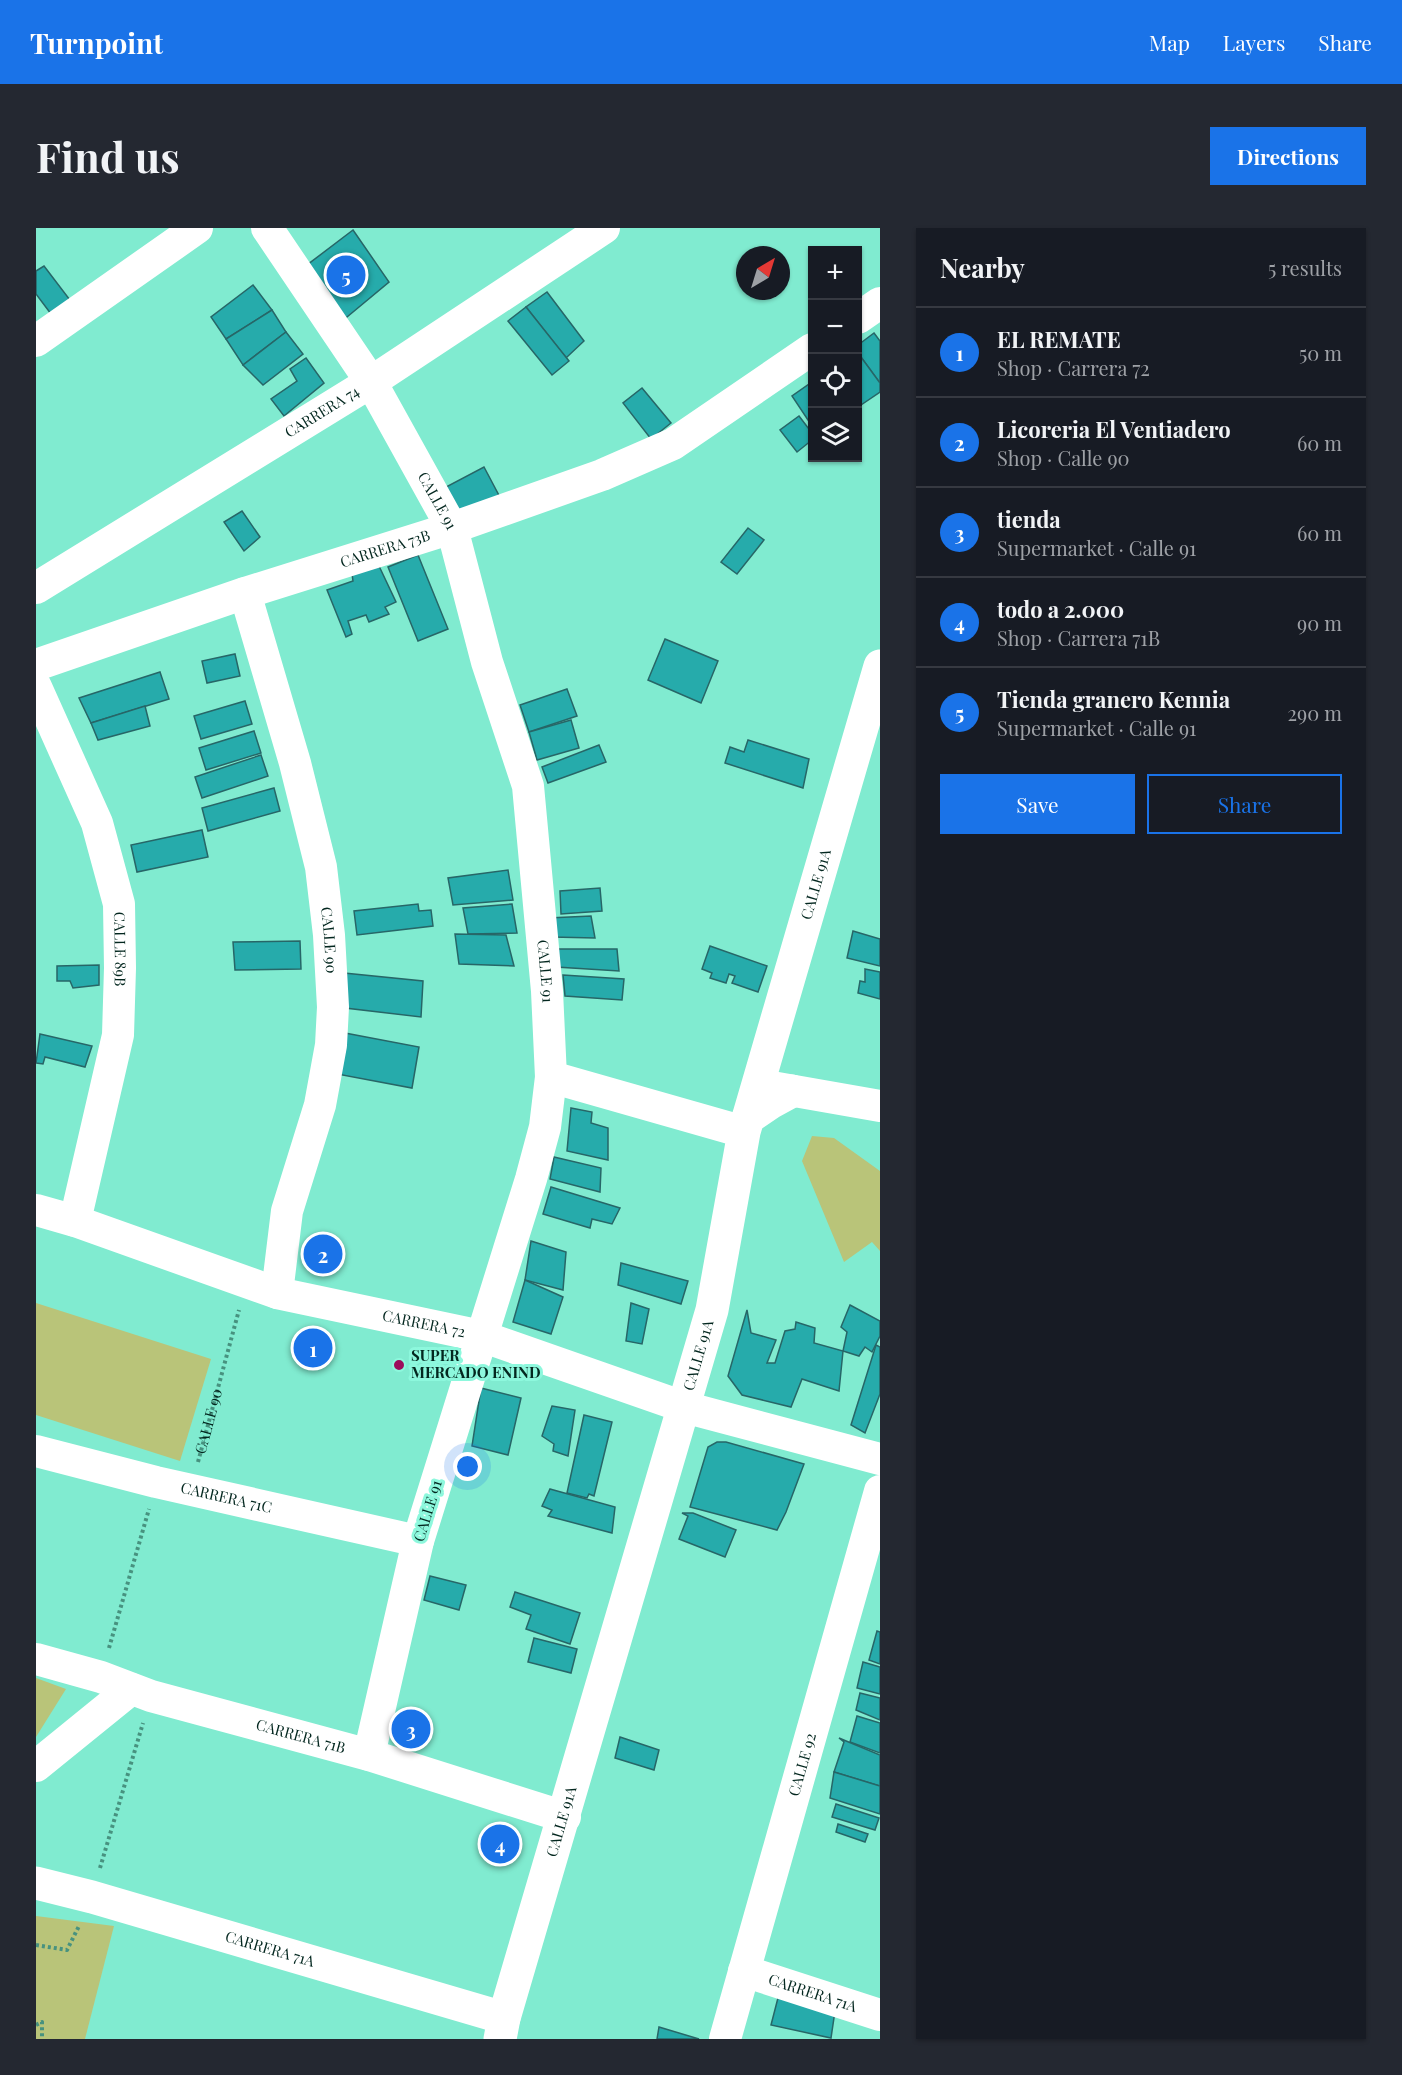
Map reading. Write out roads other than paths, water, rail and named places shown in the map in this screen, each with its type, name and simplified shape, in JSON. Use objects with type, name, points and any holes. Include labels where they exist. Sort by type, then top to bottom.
[{"type":"street","points":[[36,341],[197,228]]},
{"type":"street","name":"CALLE 91","points":[[267,228],[371,382],[452,528],[486,662],[528,786],[547,991],[551,1077],[545,1127],[531,1179],[418,1541],[369,1755]]},
{"type":"street","name":"CARRERA 74","points":[[36,588],[371,382],[604,228]]},
{"type":"street","points":[[862,315],[880,303]]},
{"type":"street","name":"CARRERA 73B","points":[[36,665],[244,593],[452,528],[602,475],[673,444],[808,352]]},
{"type":"street","name":"CALLE 90","points":[[244,593],[295,763],[321,867],[333,1007],[331,1045],[320,1105],[287,1211],[277,1293]]},
{"type":"street","name":"CALLE 91A","points":[[502,2029],[712,1310],[746,1125],[880,666]]},
{"type":"street","name":"CALLE 89B","points":[[36,687],[97,823],[119,904],[118,1035],[75,1221]]},
{"type":"street","points":[[551,1077],[746,1125],[792,1091]]},
{"type":"street","points":[[758,1085],[880,1106]]},
{"type":"street","name":"CARRERA 72","points":[[36,1210],[75,1221],[277,1293],[481,1336],[684,1407],[880,1459]]},
{"type":"street","name":"CARRERA 71C","points":[[36,1452],[156,1482],[418,1541]]},
{"type":"street","name":"CALLE 92","points":[[725,2039],[880,1491]]},
{"type":"street","name":"CARRERA 71B","points":[[36,1659],[100,1677],[141,1693],[369,1755],[565,1817]]},
{"type":"street","points":[[36,1766],[141,1693]]},
{"type":"street","name":"CARRERA 71A","points":[[36,1883],[92,1897],[502,2029]]},
{"type":"street","name":"CARRERA 71A","points":[[744,1971],[880,2015]]},
{"type":"place","name":"Tienda granero Kennia","points":[[346,275]]},
{"type":"place","name":"Licoreria El Ventiadero","points":[[323,1254]]},
{"type":"place","name":"EL REMATE","points":[[313,1348]]},
{"type":"place","name":"SUPER MERCADO ENIND","points":[[399,1365]]},
{"type":"place","name":"tienda","points":[[411,1729]]},
{"type":"place","name":"todo a 2.000","points":[[500,1844]]}]
